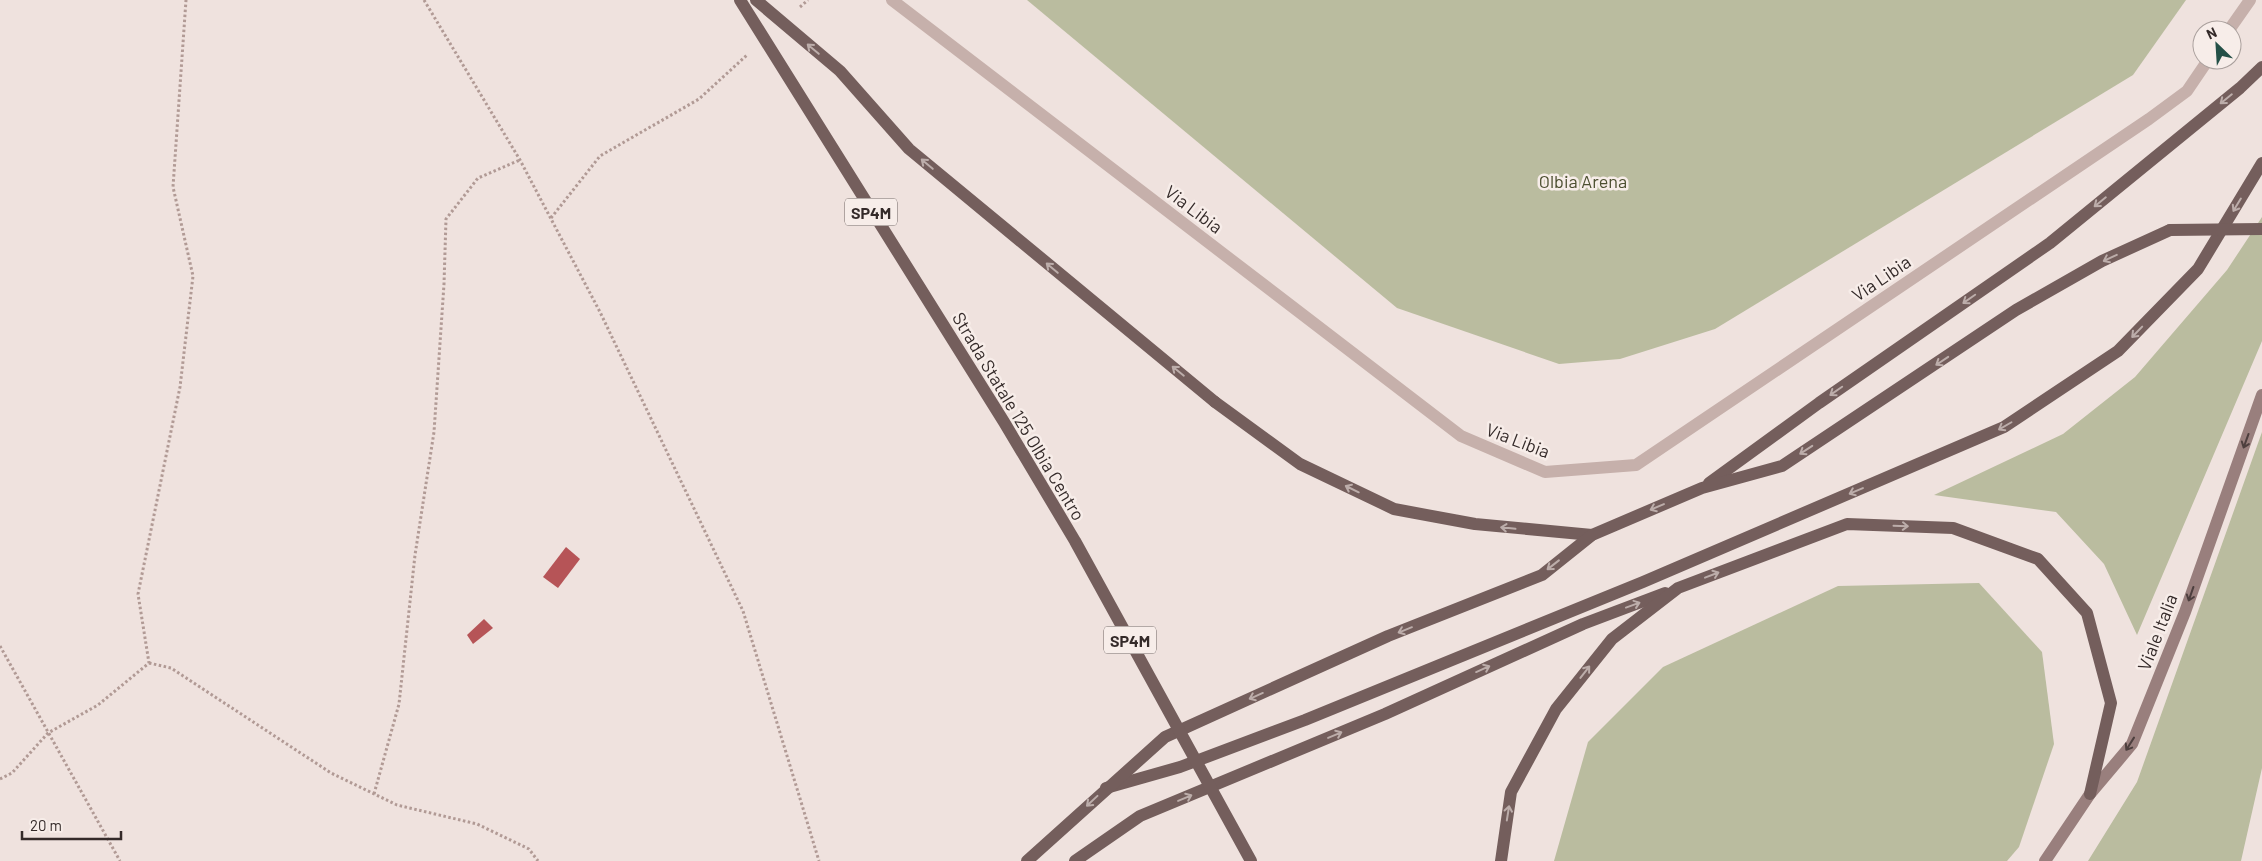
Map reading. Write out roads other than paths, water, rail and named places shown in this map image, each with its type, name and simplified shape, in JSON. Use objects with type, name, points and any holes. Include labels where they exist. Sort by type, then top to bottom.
[{"type":"main road","name":"Strada Statale 125 Olbia Centro","points":[[740,0],[1004,422],[1070,532],[1251,861]]},
{"type":"main road","points":[[756,0],[840,71],[908,149],[1216,402],[1300,464],[1394,509],[1474,524],[1592,535]]},
{"type":"main road","points":[[1702,488],[1820,403],[2050,243],[2240,88],[2262,67]]},
{"type":"main road","points":[[1106,788],[1180,767],[1305,720],[1643,582],[2004,427],[2118,351],[2198,268],[2262,163]]},
{"type":"main road","points":[[1027,861],[1165,737],[1388,636],[1542,575],[1592,535],[1702,488],[1782,466],[2016,310],[2102,262],[2170,230],[2262,229]]},
{"type":"main road","name":"Viale Italia","points":[[2045,861],[2090,794],[2132,744],[2185,612],[2262,395]]},
{"type":"main road","points":[[1075,861],[1140,816],[1385,714],[1583,624],[1847,524],[1953,528],[2038,559],[2087,613],[2111,703],[2090,794]]},
{"type":"main road","points":[[1501,861],[1511,792],[1556,709],[1612,639],[1678,588]]},
{"type":"street","name":"Via Libia","points":[[892,0],[1461,436],[1544,472],[1636,465],[2149,119],[2187,91],[2201,70]]},
{"type":"street","points":[[2236,20],[2250,0]]},
{"type":"park label","name":"Olbia Arena","points":[[1583,181]]}]
